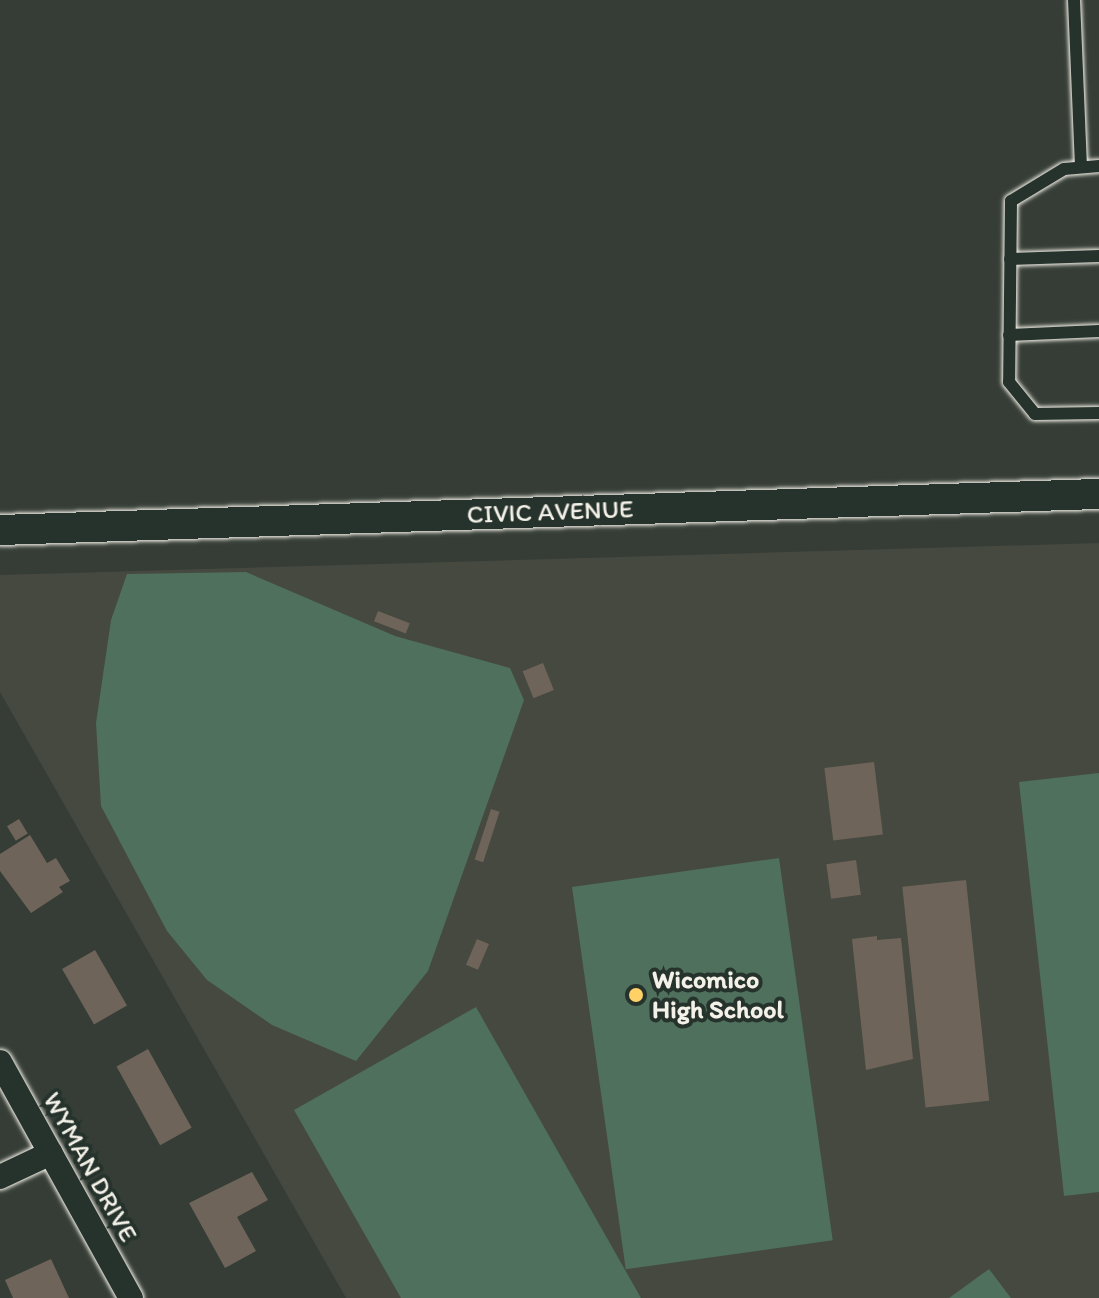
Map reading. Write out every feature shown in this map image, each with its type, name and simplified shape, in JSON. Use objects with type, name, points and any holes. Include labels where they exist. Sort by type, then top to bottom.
[{"type":"street","name":"CIVIC AVENUE","points":[[0,530],[1099,494]]},
{"type":"street","name":"WYMAN DRIVE","points":[[0,1062],[131,1298]]},
{"type":"street","points":[[0,1177],[51,1153]]},
{"type":"lane","points":[[1074,0],[1081,165]]},
{"type":"lane","points":[[1099,166],[1081,165],[1064,169],[1011,201],[1009,335],[1009,382],[1035,414],[1099,413]]},
{"type":"lane","points":[[1010,259],[1099,256]]},
{"type":"lane","points":[[1009,335],[1099,331]]},
{"type":"shaded area","name":"Wicomico High School","points":[[1099,543],[1099,1298],[346,1298],[0,692],[0,575]]},
{"type":"green space","points":[[246,572],[395,636],[510,668],[524,700],[428,971],[356,1061],[272,1025],[207,980],[167,931],[101,806],[96,723],[111,620],[127,574]]},
{"type":"green space","points":[[1099,773],[1099,1192],[1064,1196],[1019,782]]},
{"type":"green space","points":[[779,858],[833,1240],[626,1269],[572,887]]},
{"type":"green space","points":[[476,1007],[641,1298],[401,1298],[294,1110]]},
{"type":"green space","points":[[989,1269],[1011,1298],[949,1298]]},
{"type":"building","points":[[378,611],[410,623],[406,633],[374,621]]},
{"type":"building","points":[[543,663],[554,690],[533,698],[523,671]]},
{"type":"building","points":[[874,762],[883,834],[833,841],[824,768]]},
{"type":"building","points":[[491,809],[500,812],[483,862],[475,859]]},
{"type":"building","points":[[19,819],[28,834],[16,841],[7,826]]},
{"type":"building","points":[[30,835],[47,863],[56,858],[70,881],[59,887],[63,892],[31,913],[0,871],[0,854]]},
{"type":"building","points":[[856,860],[861,895],[831,899],[826,864]]},
{"type":"building","points":[[966,880],[989,1101],[926,1107],[902,887]]},
{"type":"building","points":[[877,936],[877,940],[901,938],[913,1059],[866,1070],[852,939]]},
{"type":"building","points":[[477,939],[489,944],[478,970],[466,965]]},
{"type":"building","points":[[95,950],[127,1005],[94,1024],[62,969]]},
{"type":"building","points":[[148,1049],[192,1128],[160,1145],[117,1066]]},
{"type":"building","points":[[252,1172],[268,1200],[237,1217],[256,1251],[225,1268],[189,1203]]},
{"type":"building","points":[[51,1259],[69,1298],[13,1298],[5,1280]]},
{"type":"place","name":"Wicomico High School","points":[[636,995]]}]
